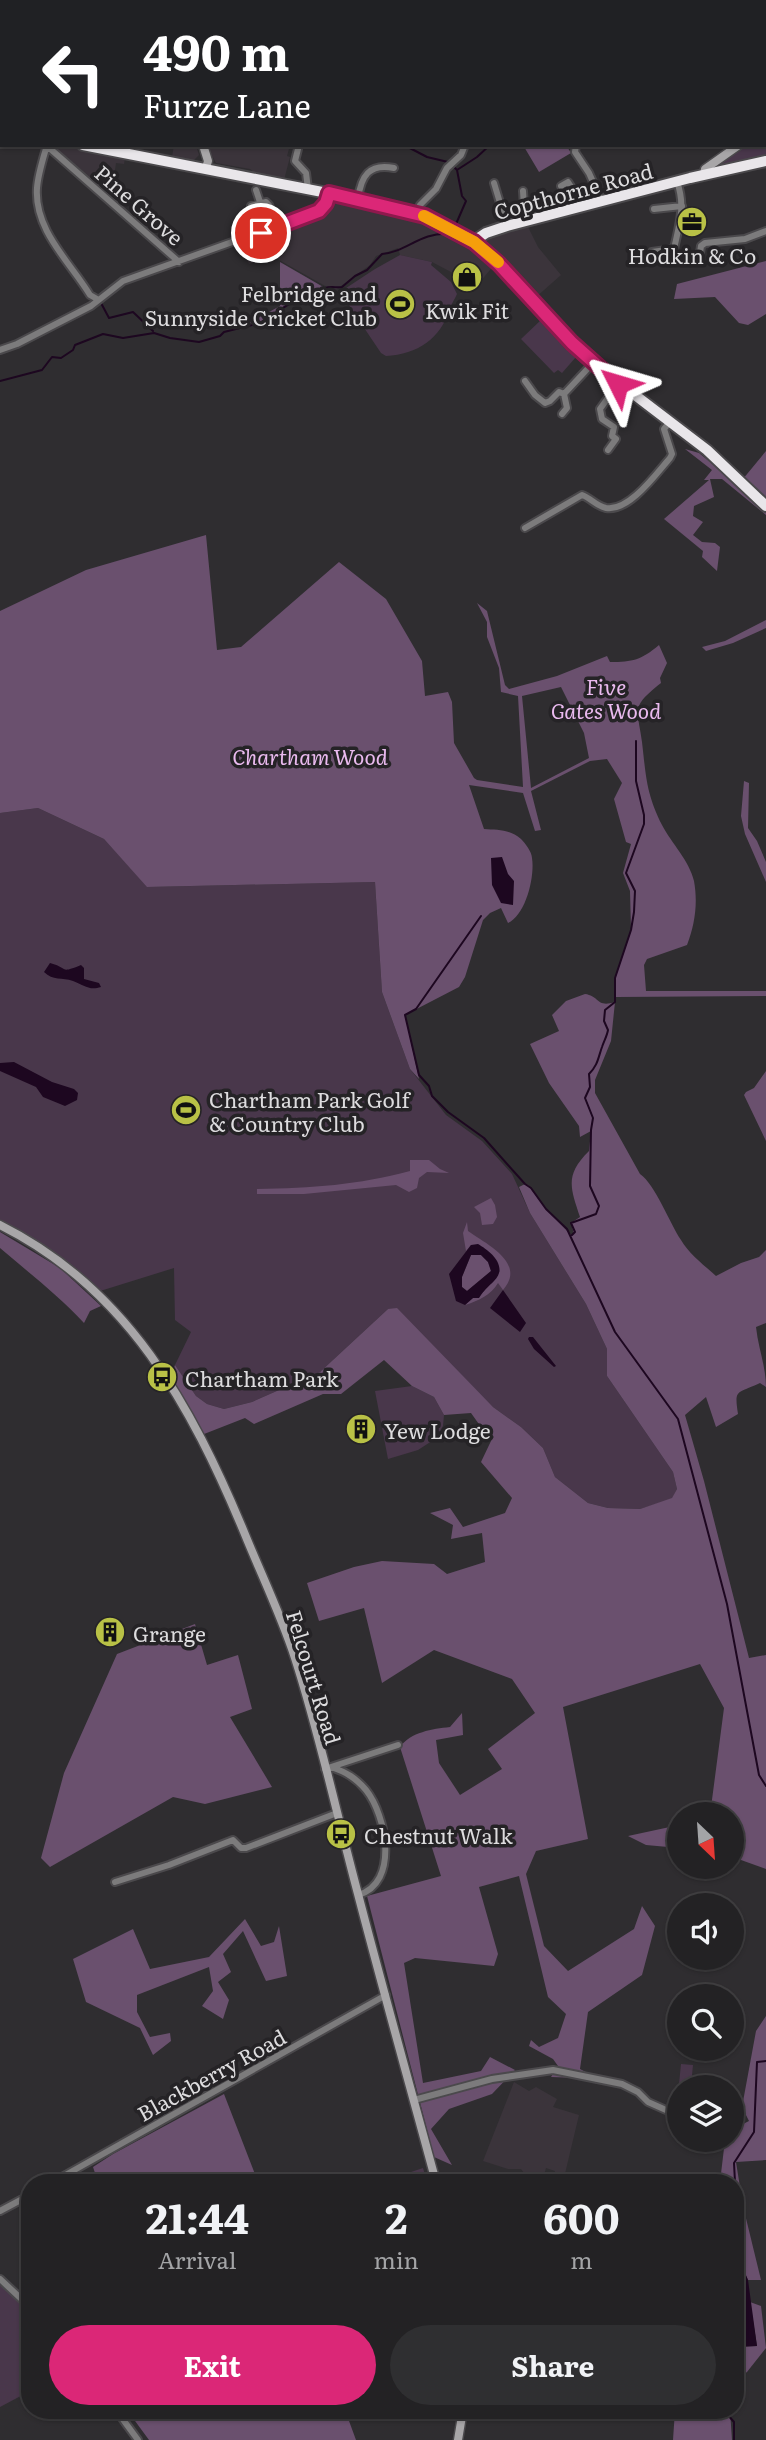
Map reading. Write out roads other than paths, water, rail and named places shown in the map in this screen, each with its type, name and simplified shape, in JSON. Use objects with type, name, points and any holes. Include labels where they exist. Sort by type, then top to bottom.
[{"type":"highway","points":[[94,147],[417,213],[474,242],[499,264],[593,363],[707,450],[766,506]]},
{"type":"highway","name":"Copthorne Road","points":[[474,242],[486,233],[507,226],[766,161]]},
{"type":"street","points":[[54,0],[68,0]]},
{"type":"street","points":[[47,147],[37,184],[37,199],[43,223],[48,235],[90,295],[97,299]]},
{"type":"street","name":"Pine Grove","points":[[48,147],[179,262]]},
{"type":"street","points":[[204,147],[208,161],[206,168]]},
{"type":"street","points":[[298,147],[295,161],[306,173],[308,189]]},
{"type":"street","points":[[417,213],[420,205],[436,189],[447,168],[461,155],[464,147]]},
{"type":"street","points":[[576,147],[575,152],[589,173],[602,202]]},
{"type":"street","points":[[704,175],[705,169],[736,147]]},
{"type":"street","points":[[358,199],[362,181],[373,169],[378,166],[394,168]]},
{"type":"street","points":[[561,186],[568,182],[584,207]]},
{"type":"street","points":[[652,252],[674,249],[682,206],[677,182]]},
{"type":"street","points":[[494,183],[507,226]]},
{"type":"street","points":[[256,191],[260,202]]},
{"type":"street","points":[[523,191],[528,221]]},
{"type":"street","points":[[0,350],[91,306],[123,281],[319,211],[326,203],[329,193]]},
{"type":"street","points":[[251,206],[260,202],[269,205],[278,226]]},
{"type":"street","points":[[654,209],[682,206]]},
{"type":"street","points":[[700,253],[703,244],[718,246],[766,231]]},
{"type":"street","points":[[564,394],[593,363]]},
{"type":"street","points":[[525,381],[536,396],[545,402],[559,392],[564,394]]},
{"type":"street","points":[[608,450],[616,439],[612,436],[614,427],[602,419],[600,409],[618,384]]},
{"type":"street","points":[[562,414],[567,408],[564,394]]},
{"type":"street","points":[[525,528],[582,495],[598,506],[615,509],[623,505],[640,491],[670,458],[672,454],[664,429],[669,423]]},
{"type":"street","name":"Felcourt Road","points":[[0,1225],[53,1255],[96,1291],[140,1339],[177,1394],[222,1483],[288,1638],[328,1768],[358,1895],[434,2174]]},
{"type":"street","points":[[328,1768],[398,1745]]},
{"type":"street","points":[[328,1768],[348,1773],[365,1789],[376,1805],[385,1830],[381,1871],[372,1886],[358,1895]]},
{"type":"street","points":[[115,1882],[233,1840],[241,1848],[246,1848],[338,1813]]},
{"type":"street","name":"Blackberry Road","points":[[66,2174],[386,1995]]},
{"type":"street","points":[[414,2100],[492,2079],[553,2070],[622,2084],[638,2092],[648,2102],[666,2110]]},
{"type":"street","points":[[0,2211],[21,2200]]},
{"type":"street","points":[[0,2279],[21,2299]]},
{"type":"street","points":[[123,2419],[138,2440]]},
{"type":"street","points":[[458,2440],[462,2419]]},
{"type":"waterway","points":[[408,147],[427,157],[448,162]]},
{"type":"waterway","points":[[454,167],[457,170],[488,147]]},
{"type":"waterway","points":[[456,224],[466,201],[462,196],[457,170]]},
{"type":"waterway","points":[[0,381],[42,370],[52,357],[61,358],[73,350],[75,345],[103,334],[123,338],[154,333],[199,342],[220,336],[224,332],[260,323],[269,317],[273,318],[275,313],[305,296],[327,287],[342,287],[367,270],[382,254],[399,250],[430,236],[449,234]]},
{"type":"waterway","points":[[101,303],[109,318],[133,312],[153,331]]},
{"type":"waterway","points":[[572,1235],[575,1232],[571,1223],[596,1214],[599,1206],[590,1186],[593,1118],[585,1098],[590,1087],[589,1074],[596,1064],[608,1032],[604,1021],[605,1010],[615,1002],[615,978],[634,912],[635,891],[626,873],[644,824],[636,781],[636,741]]},
{"type":"waterway","points":[[481,916],[416,1009],[405,1015],[419,1075],[429,1086],[432,1096],[448,1112],[484,1138],[567,1229],[615,1332],[678,1419],[727,1604],[759,1775],[766,1786]]},
{"type":"waterway","points":[[735,2174],[734,2163],[754,2132],[757,2062],[766,2061]]},
{"type":"waterway","points":[[731,2419],[734,2422],[734,2440]]},
{"type":"place","name":"Hodkin & Co","points":[[692,222]]},
{"type":"place","name":"Kwik Fit","points":[[467,277]]},
{"type":"place","name":"Felbridge and Sunnyside Cricket Club","points":[[400,304]]},
{"type":"place","name":"Chartham Park Golf & Country Club","points":[[186,1110]]},
{"type":"place","name":"Chartham Park","points":[[162,1377]]},
{"type":"place","name":"Yew Lodge","points":[[361,1429]]},
{"type":"place","name":"Grange","points":[[110,1632]]},
{"type":"place","name":"Chestnut Walk","points":[[341,1834]]},
{"type":"park label","name":"Five Gates Wood","points":[[606,697]]},
{"type":"park label","name":"Chartham Wood","points":[[310,755]]}]
